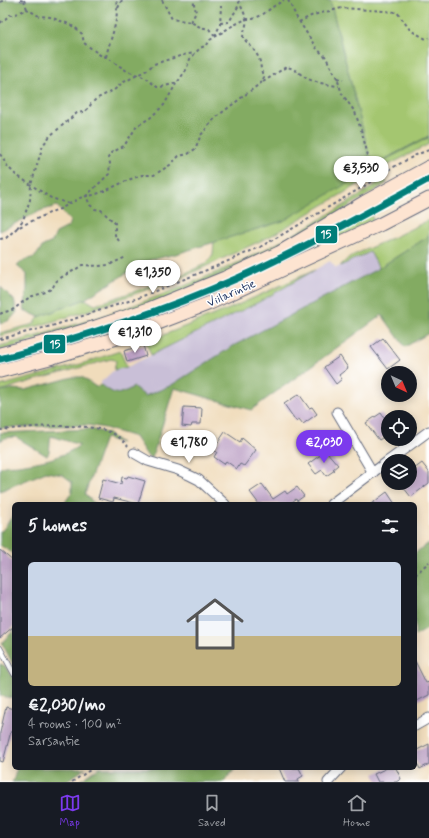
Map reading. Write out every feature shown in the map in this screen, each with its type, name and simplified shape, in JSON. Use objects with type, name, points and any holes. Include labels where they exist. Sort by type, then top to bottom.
[{"type":"main road","name":"Viilarintie","points":[[0,354],[96,327],[149,309],[225,278],[279,253],[365,202],[429,167]]},
{"type":"main road","name":"Viilarintie","points":[[0,371],[127,335],[210,303],[381,224],[429,199]]},
{"type":"street","points":[[337,412],[372,473]]},
{"type":"street","points":[[398,454],[429,431]]},
{"type":"street","points":[[134,453],[148,461],[178,470],[199,480],[223,502]]},
{"type":"street","points":[[333,502],[381,466]]},
{"type":"street","points":[[417,725],[429,718]]},
{"type":"street","points":[[328,782],[339,770]]},
{"type":"lane","points":[[0,648],[12,670]]},
{"type":"path","points":[[0,2],[6,0]]},
{"type":"path","points":[[20,0],[24,1],[27,9],[39,16],[50,17],[69,24],[77,29],[82,34],[84,43],[100,55],[106,57],[126,71],[146,78],[156,87],[177,83]]},
{"type":"path","points":[[116,0],[118,9]]},
{"type":"path","points":[[106,57],[109,41],[116,23],[118,9],[122,0]]},
{"type":"path","points":[[162,0],[172,19],[191,22],[200,27],[210,29],[215,37]]},
{"type":"path","points":[[191,22],[196,12],[193,0]]},
{"type":"path","points":[[238,0],[247,24],[243,32],[243,38],[260,61],[260,70],[264,77],[262,82]]},
{"type":"path","points":[[86,196],[110,174],[110,163],[108,158],[111,153],[124,146],[137,126],[150,118],[164,105],[186,70],[190,59],[200,48],[207,45],[210,40],[230,27],[246,19],[253,19],[262,15],[274,6],[286,0],[317,50],[325,56],[337,78],[342,94],[355,112],[362,132],[374,179]]},
{"type":"path","points":[[230,27],[229,22],[240,4]]},
{"type":"path","points":[[215,37],[220,23],[221,6]]},
{"type":"path","points":[[299,22],[313,15],[342,8],[397,12],[410,30],[426,39],[429,38]]},
{"type":"path","points":[[0,23],[10,15],[27,9]]},
{"type":"path","points":[[220,23],[229,22]]},
{"type":"path","points":[[0,239],[6,238],[23,220],[30,200],[31,184],[43,145],[50,136],[77,113],[83,112],[89,108],[96,99],[114,90],[122,83],[154,64],[183,55],[196,53]]},
{"type":"path","points":[[17,228],[82,197],[94,195],[142,175],[154,175],[170,165],[179,156],[188,154],[195,149],[201,135],[215,118],[262,82],[286,67],[291,67],[299,71],[308,79],[327,83],[332,86],[340,86]]},
{"type":"path","points":[[337,78],[343,80]]},
{"type":"path","points":[[0,339],[55,325],[124,303],[219,265],[260,246],[302,223],[366,185],[386,171],[411,157],[429,150]]},
{"type":"path","points":[[0,154],[8,167],[16,175],[51,198],[70,204]]},
{"type":"path","points":[[86,196],[90,205],[95,209],[101,210],[115,223],[115,235],[119,241]]},
{"type":"path","points":[[0,314],[12,310],[32,296],[50,290],[59,279],[68,275],[82,265],[109,265],[126,257]]},
{"type":"path","points":[[0,430],[38,426],[98,428],[114,434],[122,439],[134,453]]},
{"type":"path","points":[[417,573],[429,562]]},
{"type":"path","points":[[72,782],[90,770]]},
{"type":"shaded area","points":[[370,252],[379,268],[233,346],[170,386],[145,396],[134,387],[119,394],[115,394],[101,385],[101,382],[114,370],[127,367],[259,302],[330,261],[336,268]]},
{"type":"green space","points":[[0,0],[330,0],[372,166],[429,137],[375,165],[353,180],[283,221],[176,254],[146,261],[85,299],[39,317],[24,310],[27,289],[27,274],[17,266],[24,260],[35,257],[43,246],[52,242],[56,233],[68,227],[70,221],[57,206],[40,211],[0,231]]},
{"type":"green space","points":[[330,0],[429,0],[429,136],[391,156],[429,137],[429,144],[383,168],[366,180],[269,237],[185,276],[84,312],[0,336],[0,333],[34,324],[39,317],[85,299],[95,305],[184,274],[207,263],[213,254],[214,242],[283,221],[372,166]]},
{"type":"green space","points":[[384,178],[387,183],[299,237],[168,298],[0,351],[0,346],[41,335],[123,309],[242,261],[280,242],[360,196]]},
{"type":"green space","points":[[366,206],[375,223],[193,307],[0,369],[0,358],[99,330]]},
{"type":"green space","points":[[429,220],[429,236],[379,268],[370,252],[340,266],[349,257]]},
{"type":"green space","points":[[429,236],[429,333],[405,347],[382,315],[251,410],[174,388],[152,458],[148,457],[135,437],[105,428],[87,425],[0,428],[0,391],[12,389],[25,390],[73,377],[82,377],[96,387],[101,385],[117,394],[134,387],[145,396],[170,386],[233,346],[379,268]]},
{"type":"green space","points":[[315,270],[259,302],[151,355],[146,342],[229,309]]},
{"type":"green space","points":[[1,287],[14,300],[17,312],[10,320],[0,324]]},
{"type":"green space","points":[[120,351],[127,367],[114,370],[116,361],[111,359],[0,391],[0,386],[81,364]]},
{"type":"green space","points":[[90,429],[107,433],[121,443],[105,438],[85,494],[93,502],[65,502],[72,492],[72,482],[63,475],[46,472],[0,491],[0,468],[50,459],[66,453],[80,445],[51,436],[47,456],[16,437],[5,438],[0,441],[0,433]]},
{"type":"green space","points":[[12,517],[12,553],[0,545],[0,531],[2,531]]},
{"type":"green space","points":[[429,543],[429,628],[417,635],[417,552]]},
{"type":"green space","points":[[12,632],[12,662],[2,643]]},
{"type":"green space","points":[[0,664],[5,666],[12,677],[12,698],[0,696]]},
{"type":"green space","points":[[16,770],[83,770],[65,782],[12,782]]},
{"type":"green space","points":[[96,770],[234,770],[223,782],[78,782]]},
{"type":"building","points":[[383,338],[400,360],[392,366],[386,366],[371,347]]},
{"type":"building","points":[[143,345],[146,356],[127,362],[124,351]]},
{"type":"building","points":[[340,356],[348,368],[339,375],[342,379],[336,384],[324,367]]},
{"type":"building","points":[[299,394],[309,408],[312,407],[317,414],[303,424],[299,419],[296,421],[284,404]]},
{"type":"building","points":[[184,407],[202,408],[201,424],[192,424],[191,427],[182,426]]},
{"type":"building","points":[[381,413],[381,439],[379,440],[366,423]]},
{"type":"building","points":[[225,432],[240,442],[242,438],[256,450],[244,466],[240,464],[237,469],[226,461],[224,464],[214,457],[217,452],[213,450]]},
{"type":"building","points":[[326,451],[338,465],[333,469],[335,470],[326,476],[322,470],[316,474],[308,464]]},
{"type":"building","points":[[422,463],[429,472],[429,483],[411,497],[406,490],[417,490],[417,467]]},
{"type":"building","points":[[128,476],[145,481],[139,502],[130,502],[114,498],[113,502],[98,498],[103,479],[121,484],[122,477],[127,478]]},
{"type":"building","points":[[262,484],[273,499],[285,491],[287,494],[297,487],[304,496],[297,501],[296,499],[292,502],[258,502],[250,492]]},
{"type":"building","points":[[387,492],[394,502],[374,502]]},
{"type":"building","points":[[0,550],[12,560],[12,628],[0,638]]},
{"type":"building","points":[[417,665],[426,683],[429,682],[429,695],[417,701]]},
{"type":"building","points":[[6,707],[12,708],[12,731],[3,762],[0,761],[0,733]]},
{"type":"building","points":[[429,744],[429,764],[420,769],[417,763],[417,750]]},
{"type":"building","points":[[280,770],[300,770],[303,776],[298,779],[299,782],[285,782]]},
{"type":"building","points":[[383,770],[397,770],[401,779],[396,782],[378,782],[374,774]]},
{"type":"transit line","name":"15","points":[[0,359],[61,342],[150,313],[238,278],[286,255],[429,179]]}]
